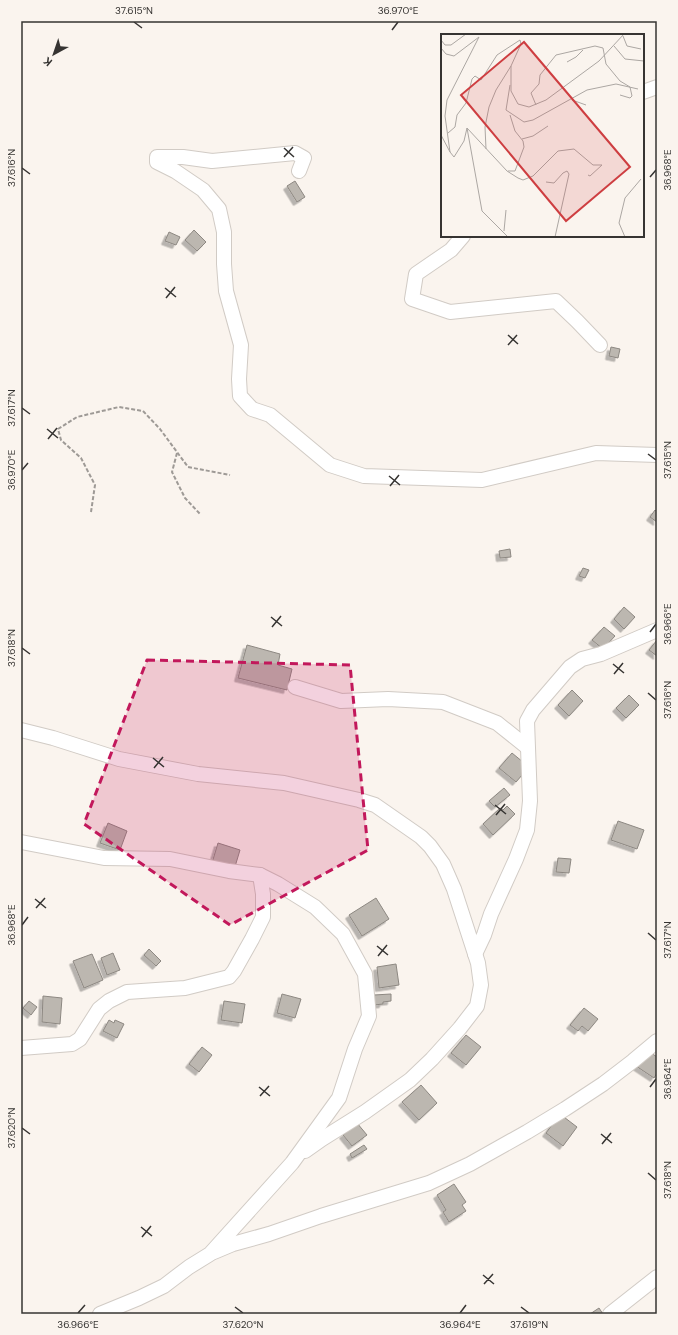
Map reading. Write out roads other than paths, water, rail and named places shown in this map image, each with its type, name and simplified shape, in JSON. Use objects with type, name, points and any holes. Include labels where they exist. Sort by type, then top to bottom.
[{"type":"street","points":[[644,92],[657,87]]},
{"type":"street","points":[[299,171],[304,158],[296,153],[212,160],[183,157],[157,157],[157,162],[175,171],[202,190],[219,209],[224,232],[226,291],[242,345],[239,378],[240,396],[252,408],[270,415],[330,465],[364,476],[482,480],[596,453],[657,455]]},
{"type":"street","points":[[462,237],[450,250],[416,274],[412,299],[450,312],[556,301],[577,320],[600,345]]},
{"type":"street","points":[[475,954],[527,830],[530,801],[527,721],[534,710],[570,667],[582,659],[601,654],[657,630]]},
{"type":"street","points":[[295,687],[341,701],[388,699],[443,702],[497,723],[527,747]]},
{"type":"street","points":[[21,730],[53,738],[119,759],[198,774],[284,784],[359,800],[375,805],[421,837],[430,846],[443,864],[454,889],[478,963],[481,985],[477,1006],[460,1028],[432,1059],[410,1080],[365,1112],[310,1147],[292,1164],[210,1254]]},
{"type":"street","points":[[21,842],[104,858],[170,859],[229,871],[260,875],[278,884],[315,907],[343,934],[365,974],[369,1016],[355,1049],[339,1098],[292,1164]]},
{"type":"street","points":[[21,1048],[30,1046],[56,1046],[72,1044],[80,1038],[99,1009],[109,1001],[127,992],[185,988],[229,977],[252,939],[263,916],[263,894],[260,875]]},
{"type":"street","points":[[100,1314],[164,1286],[189,1267],[210,1254],[233,1244],[429,1182],[470,1164],[565,1109],[603,1084],[657,1041]]},
{"type":"street","points":[[610,1314],[657,1277]]}]
